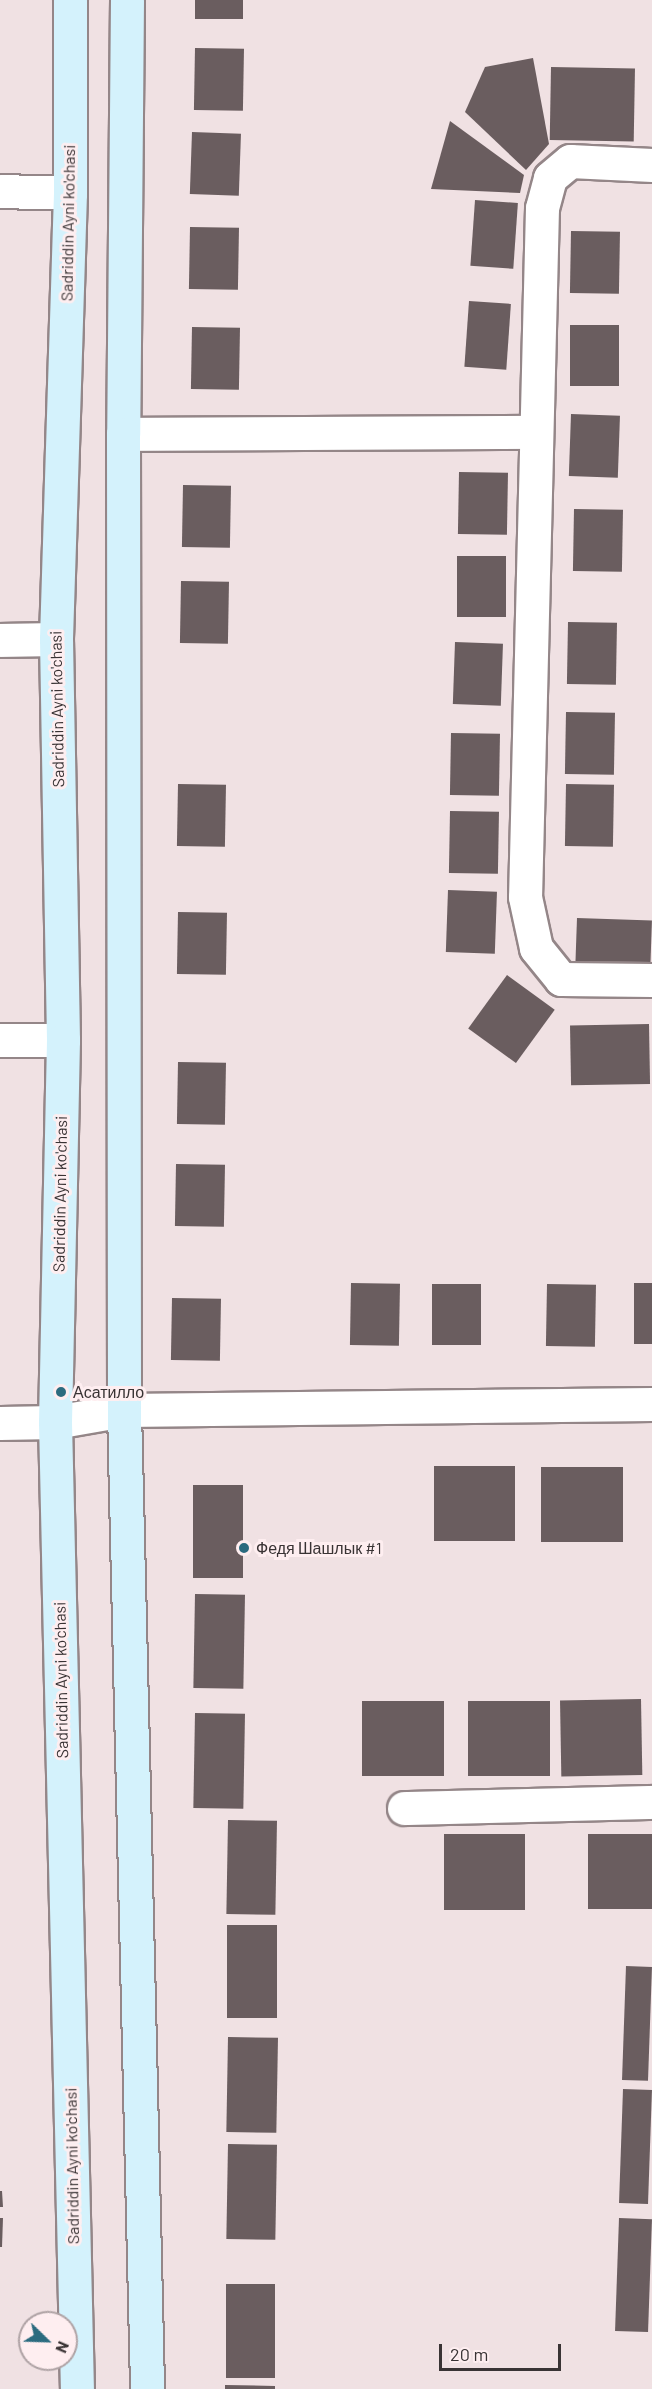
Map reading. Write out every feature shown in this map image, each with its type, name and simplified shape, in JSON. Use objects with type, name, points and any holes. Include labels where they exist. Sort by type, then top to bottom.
[{"type":"main road","name":"Sadriddin Ayni ko'chasi","points":[[70,0],[70,193],[56,639],[63,1040],[55,1422],[77,2389]]},
{"type":"main road","points":[[127,0],[123,434],[124,1410],[147,2389]]},
{"type":"street","points":[[652,165],[570,161],[550,178],[542,208],[534,432],[525,897],[536,948],[561,979],[652,980]]},
{"type":"street","points":[[0,191],[70,193]]},
{"type":"street","points":[[123,434],[534,432]]},
{"type":"street","points":[[0,640],[56,639]]},
{"type":"street","points":[[0,1040],[63,1040]]},
{"type":"street","points":[[0,1423],[55,1422],[124,1410],[652,1404]]},
{"type":"street","points":[[404,1808],[652,1802]]},
{"type":"building","points":[[195,0],[243,0],[243,19],[195,19]]},
{"type":"building","points":[[195,48],[244,49],[243,111],[194,110]]},
{"type":"building","points":[[533,58],[549,144],[526,170],[465,112],[485,67]]},
{"type":"building","points":[[551,67],[635,68],[634,141],[550,140]]},
{"type":"building","points":[[450,121],[524,175],[520,193],[431,189]]},
{"type":"building","points":[[192,132],[241,134],[239,196],[190,194]]},
{"type":"building","points":[[475,200],[518,203],[513,269],[470,266]]},
{"type":"building","points":[[190,227],[239,228],[238,290],[189,289]]},
{"type":"building","points":[[571,231],[620,232],[619,294],[570,293]]},
{"type":"building","points":[[469,301],[511,304],[506,370],[464,367]]},
{"type":"building","points":[[570,325],[619,325],[619,386],[570,386]]},
{"type":"building","points":[[192,327],[240,328],[239,390],[191,389]]},
{"type":"building","points":[[571,414],[620,416],[618,478],[569,476]]},
{"type":"building","points":[[459,472],[508,473],[507,535],[458,534]]},
{"type":"building","points":[[183,485],[231,486],[230,548],[182,547]]},
{"type":"building","points":[[574,509],[623,510],[622,572],[573,571]]},
{"type":"building","points":[[457,556],[506,556],[506,617],[457,617]]},
{"type":"building","points":[[181,581],[229,582],[228,644],[180,643]]},
{"type":"building","points":[[568,622],[617,623],[616,685],[567,684]]},
{"type":"building","points":[[455,642],[503,644],[501,706],[453,704]]},
{"type":"building","points":[[566,712],[615,713],[614,775],[565,774]]},
{"type":"building","points":[[451,733],[500,734],[499,796],[450,795]]},
{"type":"building","points":[[178,784],[226,785],[225,847],[177,846]]},
{"type":"building","points":[[566,784],[614,785],[613,847],[565,846]]},
{"type":"building","points":[[450,811],[499,812],[498,874],[449,873]]},
{"type":"building","points":[[448,890],[497,892],[495,954],[446,952]]},
{"type":"building","points":[[178,912],[227,913],[226,975],[177,974]]},
{"type":"building","points":[[577,918],[652,921],[650,965],[575,962]]},
{"type":"building","points":[[507,975],[555,1010],[516,1063],[468,1028]]},
{"type":"building","points":[[649,1024],[650,1084],[571,1085],[570,1025]]},
{"type":"building","points":[[178,1062],[226,1063],[225,1125],[177,1124]]},
{"type":"building","points":[[176,1164],[225,1165],[224,1227],[175,1226]]},
{"type":"building","points":[[351,1283],[400,1284],[399,1346],[350,1345]]},
{"type":"building","points":[[634,1283],[652,1283],[652,1344],[634,1344]]},
{"type":"building","points":[[432,1284],[481,1284],[481,1345],[432,1345]]},
{"type":"building","points":[[547,1284],[596,1285],[595,1347],[546,1346]]},
{"type":"building","points":[[172,1298],[221,1299],[220,1361],[171,1360]]},
{"type":"building","points":[[434,1466],[515,1466],[515,1541],[434,1541]]},
{"type":"building","points":[[541,1467],[623,1467],[623,1542],[541,1542]]},
{"type":"building","points":[[193,1485],[243,1485],[243,1578],[193,1578]]},
{"type":"building","points":[[195,1594],[245,1595],[243,1689],[193,1688]]},
{"type":"building","points":[[641,1699],[642,1775],[561,1776],[560,1700]]},
{"type":"building","points":[[362,1701],[444,1701],[444,1776],[362,1776]]},
{"type":"building","points":[[468,1701],[550,1701],[550,1776],[468,1776]]},
{"type":"building","points":[[195,1713],[245,1714],[243,1809],[193,1808]]},
{"type":"building","points":[[228,1820],[277,1821],[275,1915],[226,1914]]},
{"type":"building","points":[[444,1834],[525,1834],[525,1910],[444,1910]]},
{"type":"building","points":[[588,1834],[652,1834],[652,1909],[588,1909]]},
{"type":"building","points":[[227,1925],[277,1925],[277,2018],[227,2018]]},
{"type":"building","points":[[626,1966],[652,1967],[648,2081],[622,2080]]},
{"type":"building","points":[[228,2037],[278,2038],[276,2133],[226,2132]]},
{"type":"building","points":[[623,2089],[652,2090],[648,2204],[619,2203]]},
{"type":"building","points":[[228,2144],[277,2145],[275,2240],[226,2239]]},
{"type":"building","points":[[0,2191],[2,2191],[3,2207],[0,2207]]},
{"type":"building","points":[[0,2218],[3,2218],[2,2247],[0,2247]]},
{"type":"building","points":[[619,2218],[652,2219],[648,2332],[615,2331]]},
{"type":"building","points":[[226,2284],[275,2284],[275,2378],[226,2378]]},
{"type":"building","points":[[225,2385],[275,2386],[275,2389],[225,2389]]},
{"type":"place","name":"Асатилло","points":[[61,1392]]},
{"type":"place","name":"Федя Шашлык #1","points":[[244,1548]]}]
